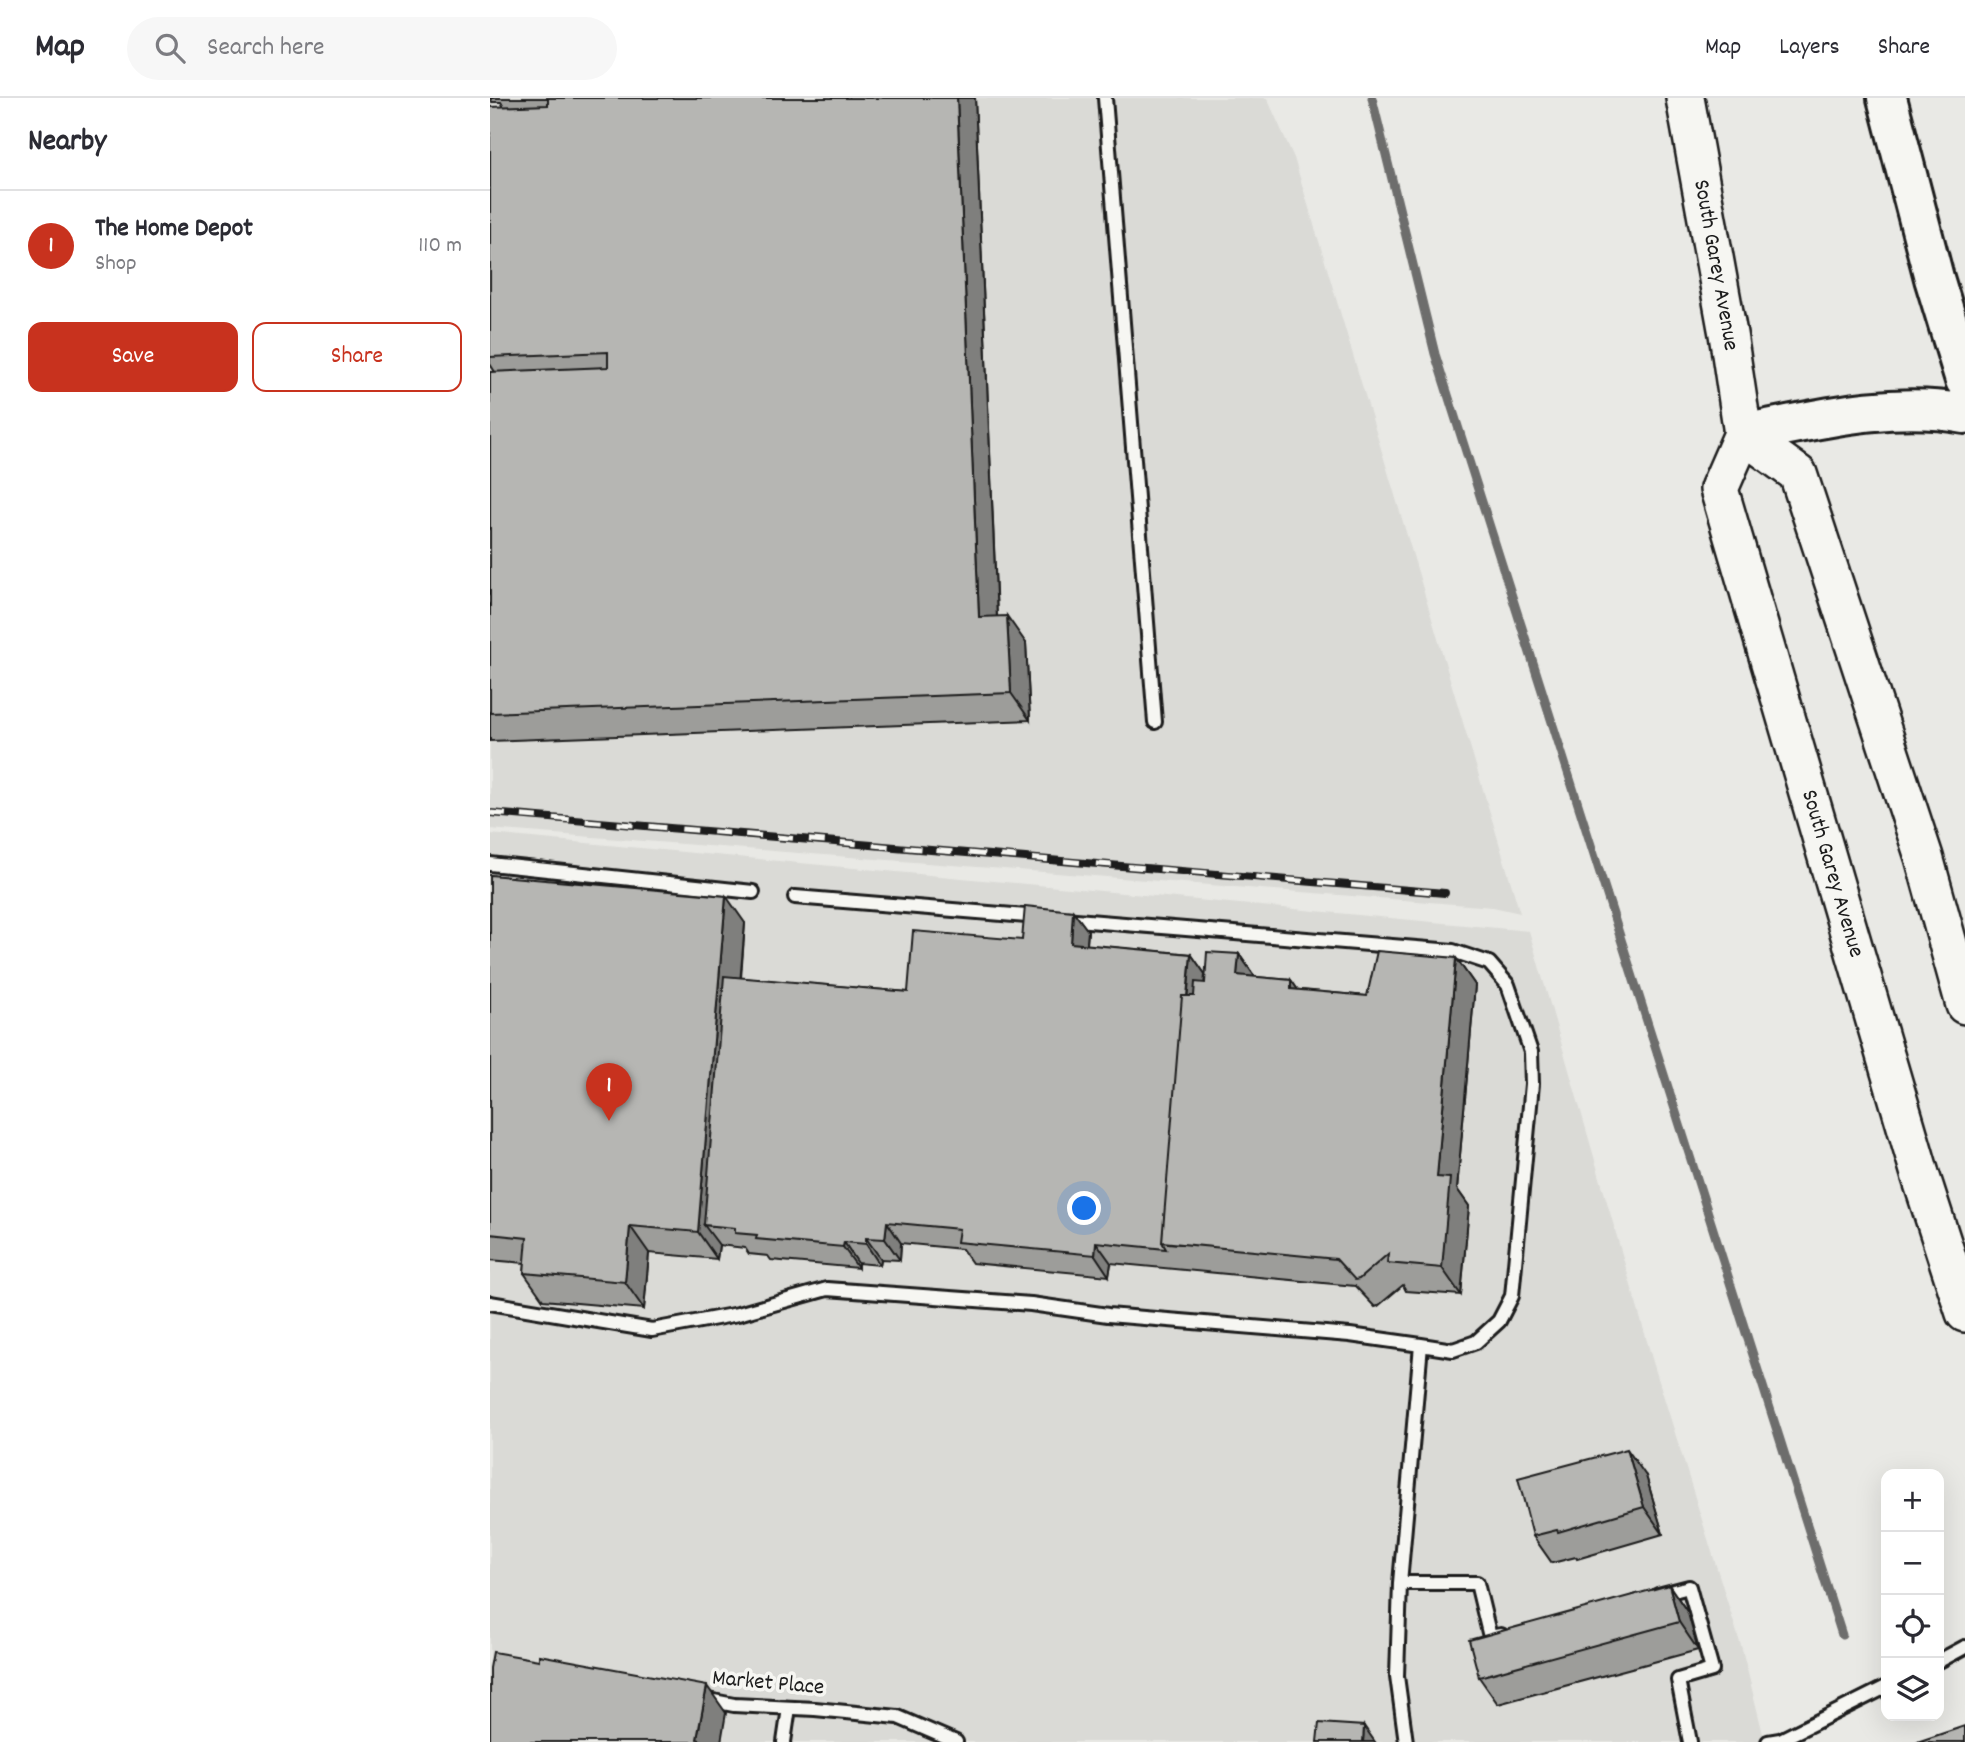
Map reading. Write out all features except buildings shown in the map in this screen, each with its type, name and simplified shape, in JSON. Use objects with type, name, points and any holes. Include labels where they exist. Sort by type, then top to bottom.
[{"type":"highway","points":[[1887,98],[1934,278],[1965,380]]},
{"type":"highway","points":[[1743,434],[1824,418],[1892,410],[1922,409],[1965,414]]},
{"type":"main road","name":"South Garey Avenue","points":[[1685,98],[1728,334],[1743,434],[1719,489],[1920,1174],[1965,1313]]},
{"type":"main road","points":[[1743,434],[1798,474],[1924,857],[1965,1005]]},
{"type":"lane","points":[[1105,98],[1155,722]]},
{"type":"lane","points":[[490,864],[753,892]]},
{"type":"lane","points":[[490,1303],[652,1330],[738,1314],[827,1289],[1031,1304],[1187,1323],[1350,1335],[1452,1350],[1476,1342],[1499,1321],[1512,1296],[1532,1084],[1531,1052],[1508,985],[1489,963],[1453,951],[795,897]]},
{"type":"lane","points":[[1406,1742],[1396,1676],[1400,1583],[1421,1345]]},
{"type":"lane","points":[[1400,1583],[1477,1583],[1490,1637],[1513,1631]]},
{"type":"lane","points":[[1645,1598],[1689,1587],[1712,1670],[1678,1680],[1690,1742]]},
{"type":"lane","points":[[1944,1658],[1965,1647]]},
{"type":"lane","points":[[1768,1742],[1780,1740],[1881,1690]]},
{"type":"lane","name":"Market Place","points":[[694,1697],[734,1705],[898,1717],[956,1742]]},
{"type":"lane","points":[[784,1742],[789,1708]]},
{"type":"shaded area","points":[[490,98],[1267,98],[1294,158],[1520,913],[1493,907],[490,829]]},
{"type":"shaded area","points":[[490,834],[1529,931],[1653,1362],[1742,1649],[1765,1742],[490,1742]]},
{"type":"waterway","points":[[1372,98],[1435,354],[1842,1635]]},
{"type":"railway","points":[[490,813],[1445,893]]},
{"type":"place","name":"The Home Depot","points":[[609,1121]]}]
